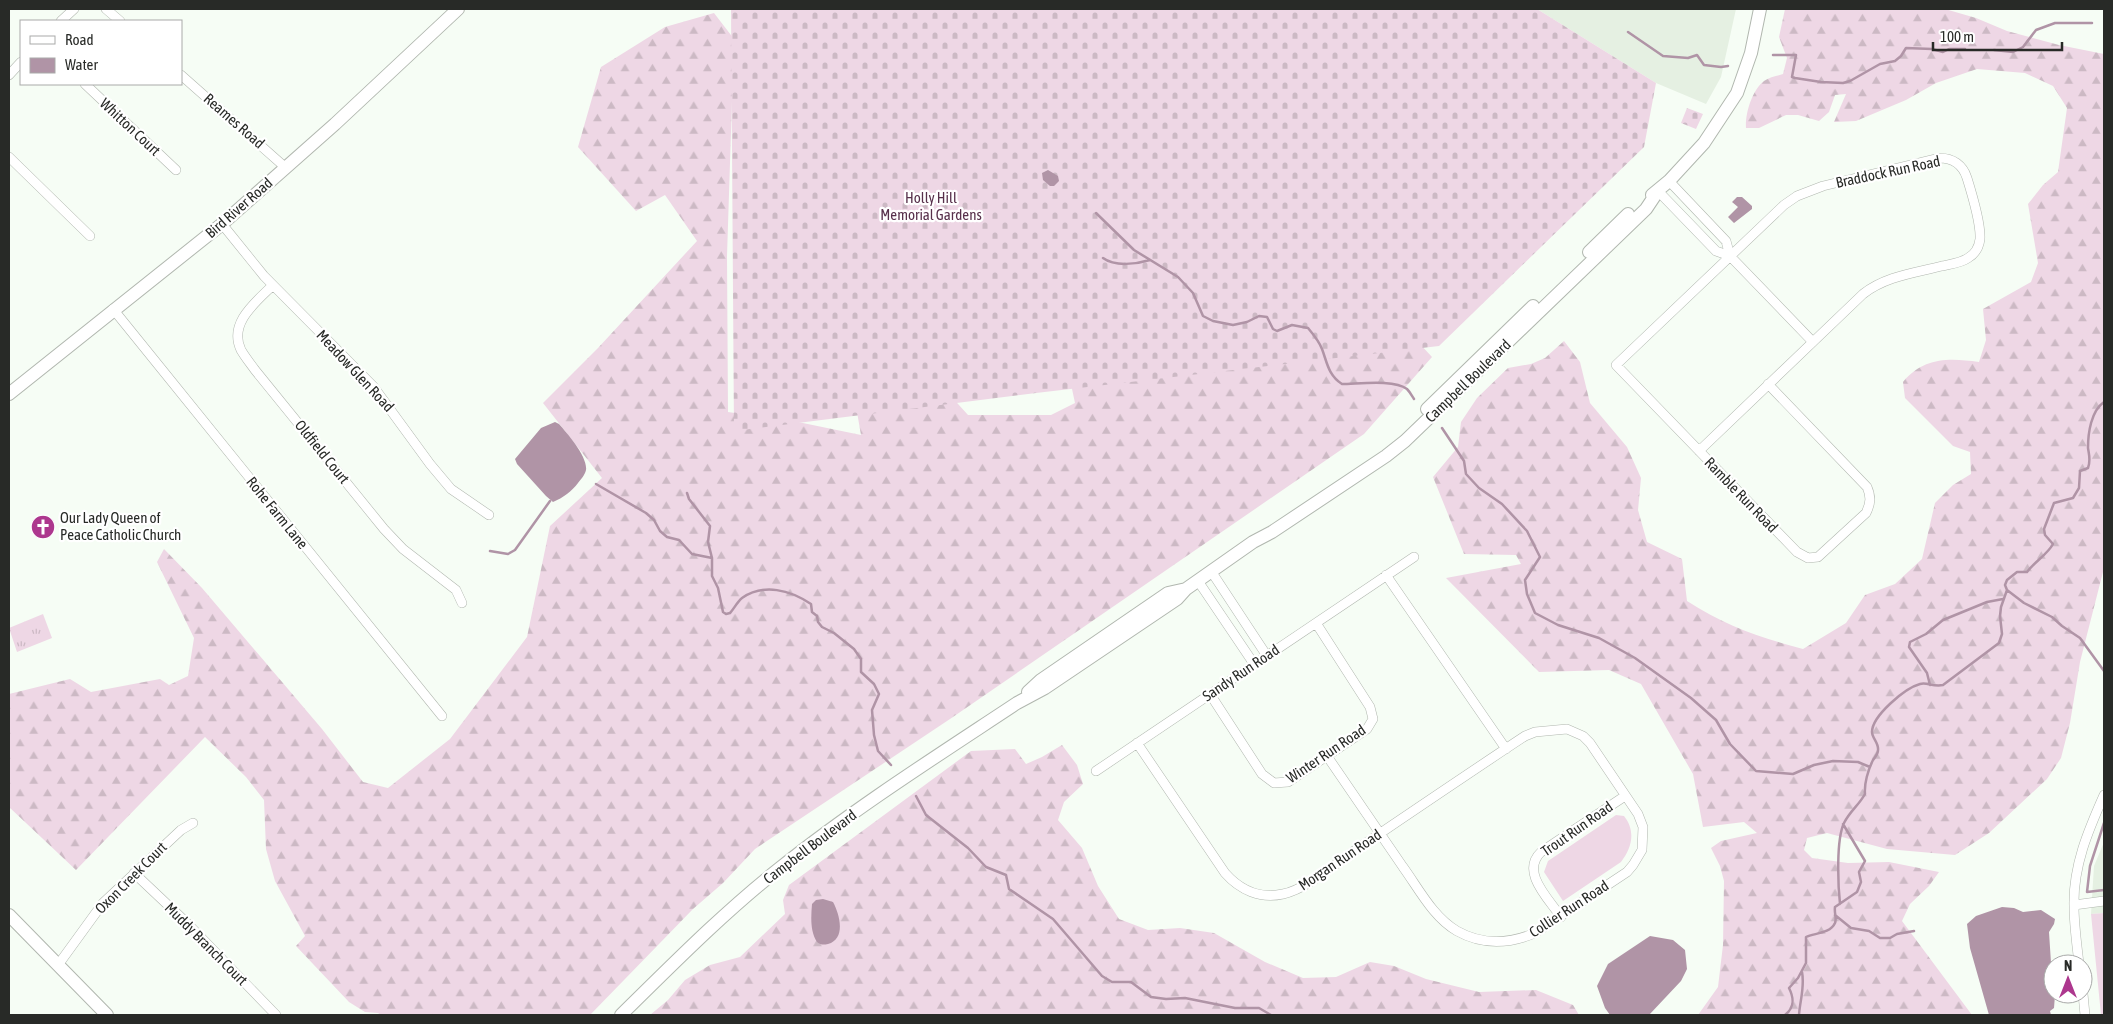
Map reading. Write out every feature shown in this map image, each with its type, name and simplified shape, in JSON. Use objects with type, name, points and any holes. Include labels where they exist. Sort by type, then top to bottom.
[{"type":"street","points":[[62,20],[74,9]]},
{"type":"street","points":[[106,9],[119,20]]},
{"type":"street","name":"Bird River Road","points":[[9,394],[113,309],[222,224],[286,168],[458,9]]},
{"type":"street","name":"Campbell Boulevard","points":[[621,1015],[723,916],[779,868],[894,786],[1177,599],[1186,589],[1253,542],[1272,532],[1364,471],[1405,441],[1646,209],[1658,191],[1704,143],[1737,92],[1751,53],[1760,9]]},
{"type":"street","points":[[9,75],[20,63]]},
{"type":"street","name":"Reames Road","points":[[182,76],[286,168]]},
{"type":"street","name":"Whitton Court","points":[[86,85],[176,170]]},
{"type":"street","points":[[9,158],[90,236]]},
{"type":"street","name":"Braddock Run Road","points":[[1699,451],[1863,294],[1892,278],[1962,261],[1974,253],[1979,243],[1980,232],[1967,177],[1962,167],[1951,160],[1939,158],[1812,190],[1784,205],[1730,256]]},
{"type":"street","points":[[1669,181],[1726,241],[1730,256]]},
{"type":"street","points":[[1658,191],[1716,251],[1730,256],[1813,342]]},
{"type":"street","name":"Meadow Glen Road","points":[[222,224],[273,285],[373,386],[430,464],[451,489],[489,515]]},
{"type":"street","name":"Ramble Run Road","points":[[1730,256],[1616,365],[1796,552],[1804,557],[1813,558],[1822,554],[1853,525],[1869,507],[1871,500],[1867,486],[1768,384]]},
{"type":"street","name":"Oldfield Court","points":[[273,285],[244,314],[238,333],[241,350],[255,370],[384,529],[403,549],[456,590],[462,603]]},
{"type":"street","name":"Rohe Farm Lane","points":[[113,309],[442,716]]},
{"type":"street","name":"Sandy Run Road","points":[[1096,771],[1414,557]]},
{"type":"street","points":[[1210,572],[1267,656]]},
{"type":"street","points":[[1386,576],[1506,749]]},
{"type":"street","points":[[1198,581],[1254,664]]},
{"type":"street","name":"Winter Run Road","points":[[1210,694],[1262,774],[1270,781],[1279,784],[1288,782],[1327,756],[1367,729],[1372,722],[1373,714],[1316,623]]},
{"type":"street","name":"Collier Run Road","points":[[1327,756],[1436,913],[1448,925],[1464,934],[1488,941],[1513,941],[1535,933],[1627,872],[1639,858],[1644,843],[1643,827],[1638,814],[1590,743],[1574,731],[1559,728],[1535,732],[1506,749]]},
{"type":"street","name":"Morgan Run Road","points":[[1137,743],[1225,873],[1236,884],[1250,892],[1272,896],[1294,890],[1506,749]]},
{"type":"street","points":[[2079,954],[2074,905],[2079,860],[2090,826],[2104,795]]},
{"type":"street","name":"Trout Run Road","points":[[1561,917],[1534,877],[1535,859],[1541,852],[1625,796]]},
{"type":"street","name":"Oxon Creek Court","points":[[58,965],[103,902],[181,830],[193,823]]},
{"type":"street","name":"Muddy Branch Court","points":[[134,873],[276,1015]]},
{"type":"street","points":[[2074,905],[2104,901]]},
{"type":"street","points":[[9,915],[107,1015]]},
{"type":"shaded area","points":[[1537,9],[1736,9],[1721,77],[1706,104],[1656,83]]},
{"type":"shaded area","points":[[2104,842],[2104,913],[2091,914],[2094,866]]},
{"type":"green space","name":"Holly Hill Memorial Gardens","points":[[731,9],[1537,9],[1656,83],[1644,147],[1439,346],[1036,393],[734,431]]},
{"type":"green space","points":[[1785,9],[1945,9],[1976,18],[2007,31],[2059,45],[2104,54],[2104,568],[2080,662],[2070,723],[2061,758],[2047,779],[1989,833],[1955,855],[1887,849],[1827,833],[1807,838],[1804,850],[1812,858],[1848,863],[1889,862],[1939,872],[1929,886],[1910,904],[1902,921],[1972,1015],[1698,1015],[1718,987],[1723,945],[1724,881],[1720,866],[1711,848],[1721,841],[1757,833],[1744,822],[1703,827],[1693,774],[1641,684],[1609,670],[1539,672],[1446,578],[1521,564],[1516,555],[1464,554],[1433,477],[1458,447],[1461,422],[1477,398],[1508,368],[1531,364],[1545,358],[1564,341],[1580,362],[1590,403],[1627,447],[1641,478],[1638,510],[1647,542],[1682,559],[1687,601],[1701,610],[1743,630],[1803,649],[1846,623],[1865,595],[1895,584],[1922,559],[1935,503],[1953,485],[1971,474],[1970,452],[1953,446],[1905,398],[1903,382],[1920,368],[1938,361],[1979,362],[1986,340],[1983,309],[2031,282],[2038,263],[2028,204],[2043,185],[2058,172],[2067,108],[2053,86],[2025,73],[1977,69],[1936,83],[1906,100],[1856,121],[1834,122],[1846,94],[1835,95],[1829,112],[1819,121],[1798,115],[1786,115],[1759,128],[1746,128],[1748,109],[1756,90],[1766,80],[1783,74],[1787,58],[1779,37]]},
{"type":"green space","points":[[714,13],[734,39],[727,256],[728,412],[798,422],[861,435],[850,372],[949,394],[968,415],[1051,415],[1075,403],[1062,342],[1407,330],[1432,357],[1364,434],[950,719],[755,849],[723,883],[693,909],[590,1015],[381,1015],[365,1012],[349,1002],[296,946],[305,936],[275,881],[266,849],[264,800],[246,777],[205,737],[76,870],[9,807],[9,694],[70,679],[91,692],[160,679],[169,685],[188,676],[194,638],[157,562],[164,549],[202,588],[322,729],[363,782],[388,788],[450,739],[527,637],[550,526],[602,478],[543,403],[598,348],[697,241],[665,195],[636,211],[578,147],[601,67],[665,27]]},
{"type":"green space","points":[[1687,108],[1703,114],[1696,129],[1681,123]]},
{"type":"green space","points":[[43,614],[52,638],[17,652],[9,628]]},
{"type":"green space","points":[[1062,745],[1077,765],[1083,784],[1064,802],[1058,820],[1082,848],[1098,886],[1119,919],[1148,930],[1180,928],[1214,933],[1265,962],[1303,978],[1336,977],[1370,962],[1394,966],[1426,979],[1479,992],[1536,990],[1573,1005],[1579,1015],[650,1015],[668,1000],[685,980],[710,965],[740,957],[785,914],[783,900],[789,885],[971,751],[1015,749],[1026,764]]},
{"type":"green space","points":[[1616,815],[1624,816],[1630,828],[1630,845],[1625,857],[1621,862],[1563,901],[1544,872],[1548,861]]},
{"type":"green space","points":[[2104,913],[2104,1015],[2101,1015],[2091,914]]},
{"type":"water","points":[[1048,170],[1058,176],[1059,181],[1054,186],[1050,186],[1043,180],[1042,173]]},
{"type":"water","points":[[1737,197],[1742,197],[1752,206],[1752,209],[1734,223],[1728,217],[1738,207],[1732,202]]},
{"type":"water","points":[[555,422],[567,433],[576,446],[584,459],[586,470],[573,489],[553,502],[517,464],[515,459],[541,428]]},
{"type":"water","points":[[823,899],[833,902],[838,913],[840,926],[834,941],[823,945],[817,942],[815,938],[811,919],[812,904],[816,900]]},
{"type":"water","points":[[2002,907],[2014,908],[2023,912],[2041,910],[2055,919],[2049,932],[2050,954],[2043,954],[2043,1004],[2054,1004],[2054,1008],[2050,1011],[2051,1015],[1989,1015],[1970,948],[1967,924],[1976,916]]},
{"type":"water","points":[[1650,936],[1673,940],[1685,950],[1687,969],[1681,981],[1649,1015],[1610,1015],[1605,1008],[1597,986],[1608,964]]},
{"type":"waterway","points":[[1994,50],[2013,52],[2023,47],[2036,30],[2055,23],[2092,23]]},
{"type":"waterway","points":[[1628,32],[1663,56],[1688,58],[1697,55],[1704,65],[1728,66]]},
{"type":"waterway","points":[[1773,55],[1796,55],[1792,77],[1821,82],[1843,83],[1880,64],[1895,61],[1906,48],[1932,49],[1943,52],[1949,49],[1965,49]]},
{"type":"waterway","points":[[1096,213],[1134,250],[1178,277],[1193,293],[1203,316],[1213,321],[1233,325],[1247,322],[1259,316],[1267,317],[1273,329],[1277,331],[1292,325],[1308,328],[1321,346],[1334,377],[1342,384],[1394,384],[1407,389],[1414,399]]},
{"type":"waterway","points":[[1103,258],[1120,264],[1139,263],[1150,260]]},
{"type":"waterway","points":[[1840,904],[1838,863],[1841,831],[1846,819],[1865,794],[1868,773],[1878,753],[1878,747],[1872,734],[1877,718],[1906,691],[1920,684],[1943,685],[1999,643],[2002,634],[2001,607],[2007,590],[2005,585],[2007,580],[2017,572],[2027,572],[2053,544],[2045,535],[2044,529],[2054,503],[2073,498],[2079,488],[2080,471],[2088,468],[2090,458],[2088,442],[2091,423],[2096,411],[2104,402]]},
{"type":"waterway","points":[[1442,428],[1464,461],[1466,474],[1479,488],[1502,504],[1527,531],[1540,557],[1525,580],[1527,594],[1535,613],[1558,625],[1599,638],[1635,658],[1691,698],[1716,720],[1730,744],[1756,771],[1793,774],[1814,765],[1833,761],[1858,762],[1870,767]]},
{"type":"waterway","points":[[596,484],[646,513],[654,520],[660,531],[667,537],[679,540],[692,554],[712,558]]},
{"type":"waterway","points":[[687,493],[689,499],[710,526],[708,542],[712,558],[712,576],[718,588],[723,612],[726,614],[730,613],[740,600],[750,593],[768,590],[786,592],[811,604],[812,612],[817,616],[818,622],[822,627],[834,633],[854,649],[861,659],[861,672],[874,684],[879,694],[872,710],[874,735],[878,751],[891,765]]},
{"type":"waterway","points":[[490,551],[508,554],[515,550],[550,501]]},
{"type":"waterway","points":[[2007,590],[2024,603],[2052,617],[2080,638],[2104,671]]},
{"type":"waterway","points":[[1930,685],[1927,673],[1909,647],[1910,642],[1926,634],[1943,620],[1987,602],[2003,599]]},
{"type":"waterway","points":[[916,796],[926,815],[968,848],[986,867],[1006,875],[1009,889],[1053,919],[1102,976],[1112,982],[1131,982],[1151,997],[1166,999],[1185,998],[1235,1008],[1259,1008],[1271,1015]]},
{"type":"waterway","points":[[2104,823],[2090,866],[2087,892],[2104,890]]},
{"type":"waterway","points":[[1785,1015],[1791,1009],[1793,1002],[1789,988],[1798,978],[1806,963],[1806,937],[1833,927],[1836,921],[1835,907],[1857,892],[1861,882],[1859,872],[1865,861],[1843,824]]},
{"type":"waterway","points":[[1835,915],[1851,928],[1869,931],[1880,938],[1890,938],[1897,934],[1914,931]]},
{"type":"waterway","points":[[1799,1015],[1803,988],[1802,972]]},
{"type":"place","name":"Our Lady Queen of Peace Catholic Church","points":[[43,527]]}]
